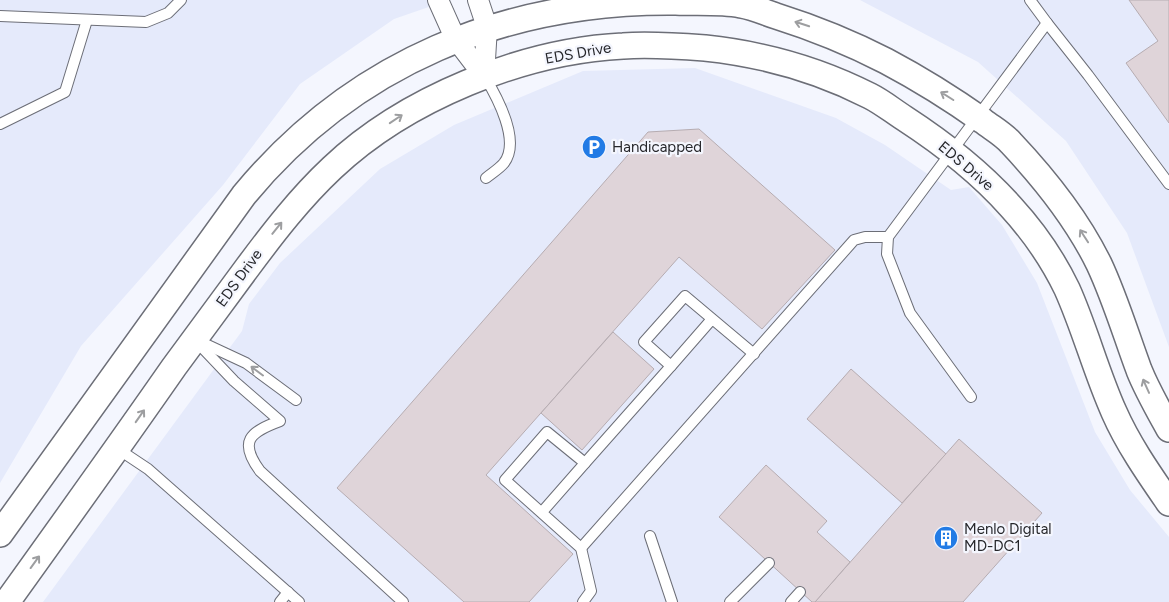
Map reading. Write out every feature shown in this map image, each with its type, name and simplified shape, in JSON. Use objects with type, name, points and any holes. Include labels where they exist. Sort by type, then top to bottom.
[{"type":"street","points":[[438,0],[455,38],[484,76]]},
{"type":"street","points":[[478,0],[487,27],[484,76]]},
{"type":"street","points":[[0,534],[222,224],[264,170],[319,119],[399,66],[455,38],[528,16],[596,3],[667,1],[741,5],[809,27],[862,49],[915,76],[977,117],[1008,140],[1040,175],[1066,209],[1090,246],[1114,300],[1149,392],[1169,427]]},
{"type":"street","name":"EDS Drive","points":[[7,602],[194,339],[276,229],[306,194],[332,168],[355,148],[402,115],[433,98],[484,76],[541,59],[622,46],[663,46],[719,50],[770,59],[807,70],[871,97],[952,151],[989,183],[1015,212],[1039,242],[1059,274],[1083,328],[1116,417],[1141,461],[1169,503]]},
{"type":"lane","points":[[0,16],[146,22],[168,13],[180,0]]},
{"type":"lane","points":[[1030,0],[1169,184]]},
{"type":"lane","points":[[0,124],[65,92],[87,20]]},
{"type":"lane","points":[[971,397],[910,313],[887,254],[888,237],[1047,23]]},
{"type":"lane","points":[[484,76],[501,108],[510,142],[509,153],[505,162],[486,178]]},
{"type":"lane","points":[[581,548],[854,240],[876,236],[888,237]]},
{"type":"lane","points":[[671,366],[644,342],[685,296],[754,354]]},
{"type":"lane","points":[[542,512],[712,319]]},
{"type":"lane","points":[[194,339],[246,363],[296,400]]},
{"type":"lane","points":[[194,339],[234,380],[280,421],[259,429],[254,433],[249,447],[255,464],[266,477],[403,602]]},
{"type":"lane","points":[[583,602],[591,591],[581,548],[505,480],[547,432],[585,463]]},
{"type":"lane","points":[[117,448],[148,469],[299,602]]},
{"type":"lane","points":[[650,536],[672,602]]},
{"type":"lane","points":[[730,602],[769,563]]},
{"type":"lane","points":[[280,602],[288,592]]},
{"type":"lane","points":[[791,602],[800,592]]},
{"type":"shaded area","points":[[0,0],[449,0],[394,19],[300,84],[223,185],[81,346],[0,483]]},
{"type":"shaded area","points":[[860,0],[1169,0],[1169,347],[1127,233],[1066,141],[978,62]]},
{"type":"shaded area","points":[[695,68],[836,118],[885,145],[951,190],[969,187],[1002,225],[1037,283],[1095,432],[1130,490],[1169,537],[1169,602],[43,602],[242,331],[249,304],[280,263],[380,169],[454,125],[583,71]]},
{"type":"building","points":[[1129,0],[1169,0],[1169,123],[1126,63],[1158,41]]},
{"type":"building","points":[[699,129],[835,250],[762,329],[679,257],[486,475],[573,554],[529,602],[464,602],[337,488],[648,132]]},
{"type":"building","points":[[613,332],[654,369],[582,450],[541,413]]},
{"type":"building","points":[[851,369],[946,454],[902,503],[807,419]]},
{"type":"building","name":"Menlo Digital MD-DC1","points":[[959,439],[1042,513],[963,602],[815,602]]},
{"type":"building","points":[[766,465],[827,521],[817,532],[850,562],[815,602],[812,602],[719,517]]},
{"type":"place","name":"Handicapped","points":[[594,147]]},
{"type":"place","name":"Menlo Digital MD-DC1","points":[[946,538]]}]
